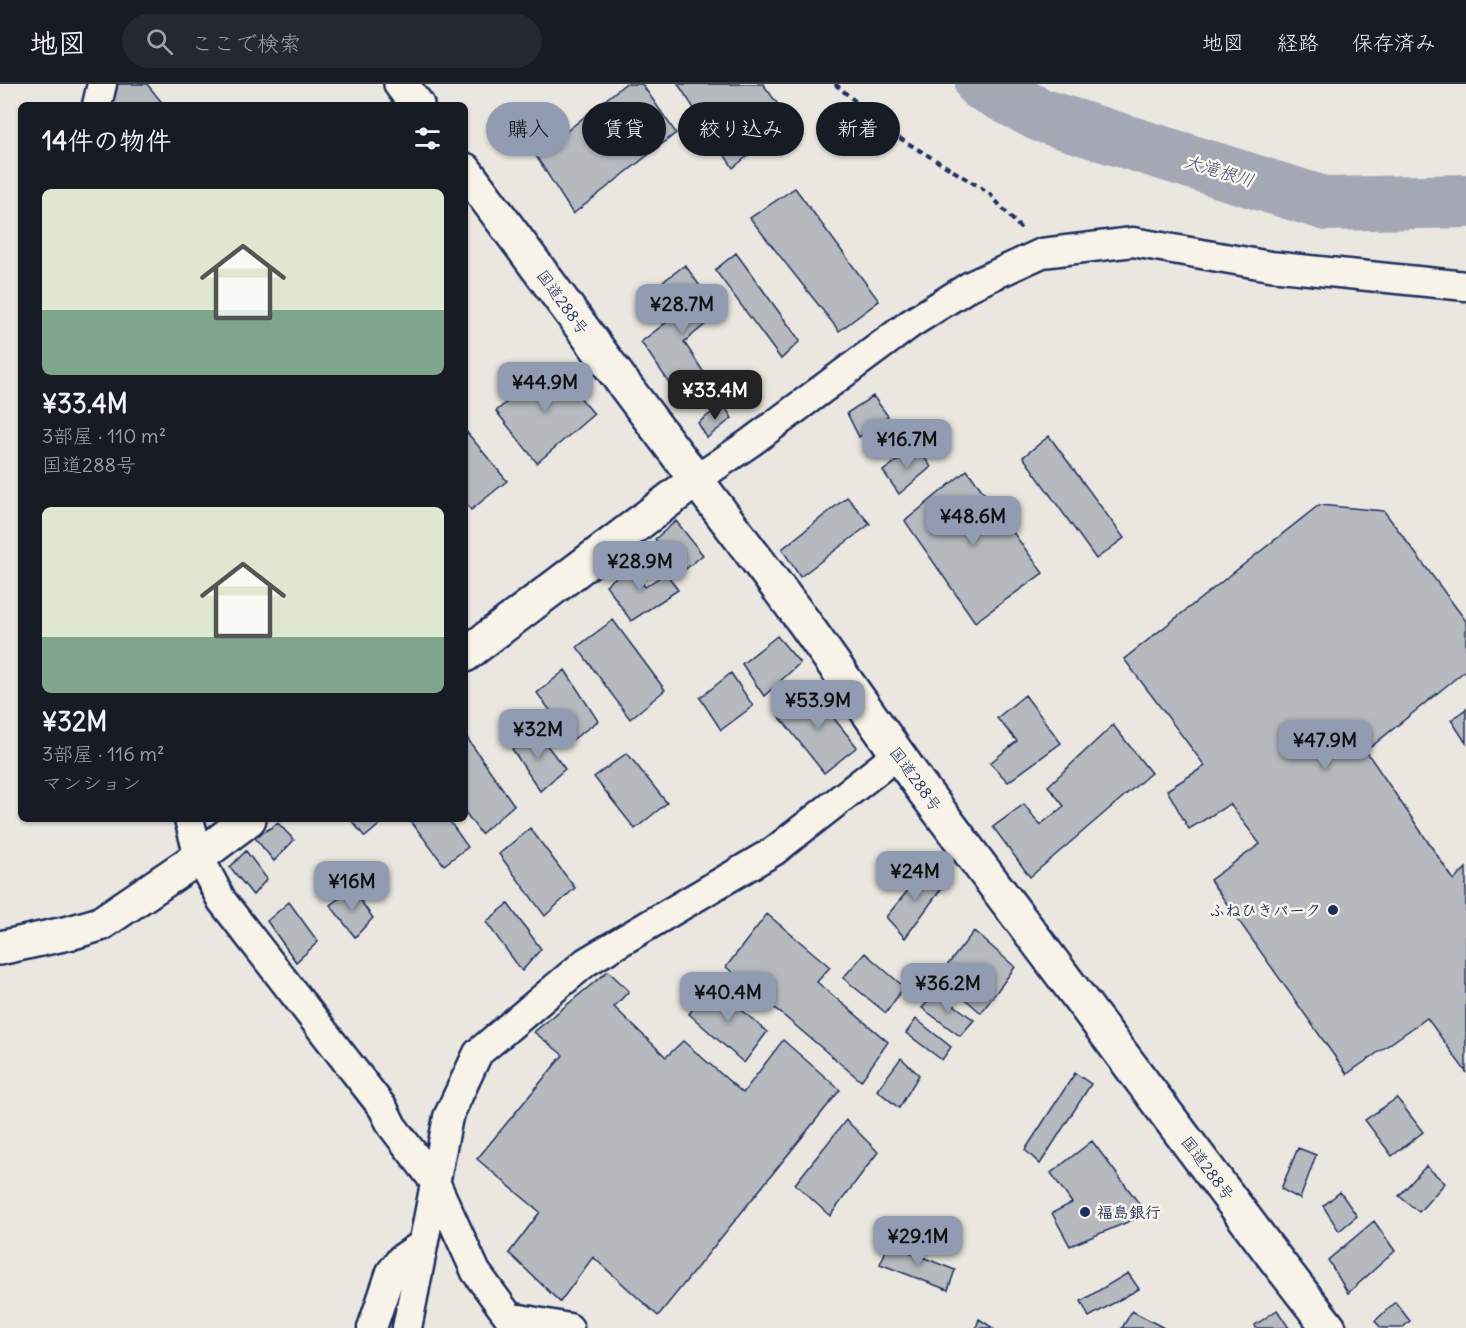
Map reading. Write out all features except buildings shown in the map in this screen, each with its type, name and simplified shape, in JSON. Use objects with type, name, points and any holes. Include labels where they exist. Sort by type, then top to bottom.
[{"type":"main road","points":[[401,84],[415,102]]},
{"type":"main road","name":"国道288号","points":[[468,174],[804,622],[1030,933],[1329,1328]]},
{"type":"main road","points":[[468,653],[697,479]]},
{"type":"main road","points":[[0,948],[74,933],[100,924],[199,857],[245,822]]},
{"type":"street","points":[[98,102],[102,84]]},
{"type":"street","points":[[697,479],[761,435],[910,324],[970,286],[1042,253],[1133,242],[1270,266],[1466,286]]},
{"type":"street","points":[[407,1328],[447,1117],[478,1053],[586,962],[774,850],[898,754]]},
{"type":"street","points":[[190,822],[199,857],[222,901],[383,1108],[392,1126],[435,1182],[476,1272],[510,1317],[569,1328]]},
{"type":"street","points":[[372,1328],[391,1272],[401,1259],[423,1244]]},
{"type":"path","points":[[835,84],[896,136],[988,192],[1042,253]]},
{"type":"waterway","name":"大滝根川","points":[[982,84],[1040,115],[1327,204],[1466,201]]},
{"type":"place","name":"ふねひきパーク","points":[[1333,910]]},
{"type":"place","name":"福島銀行","points":[[1085,1212]]}]
